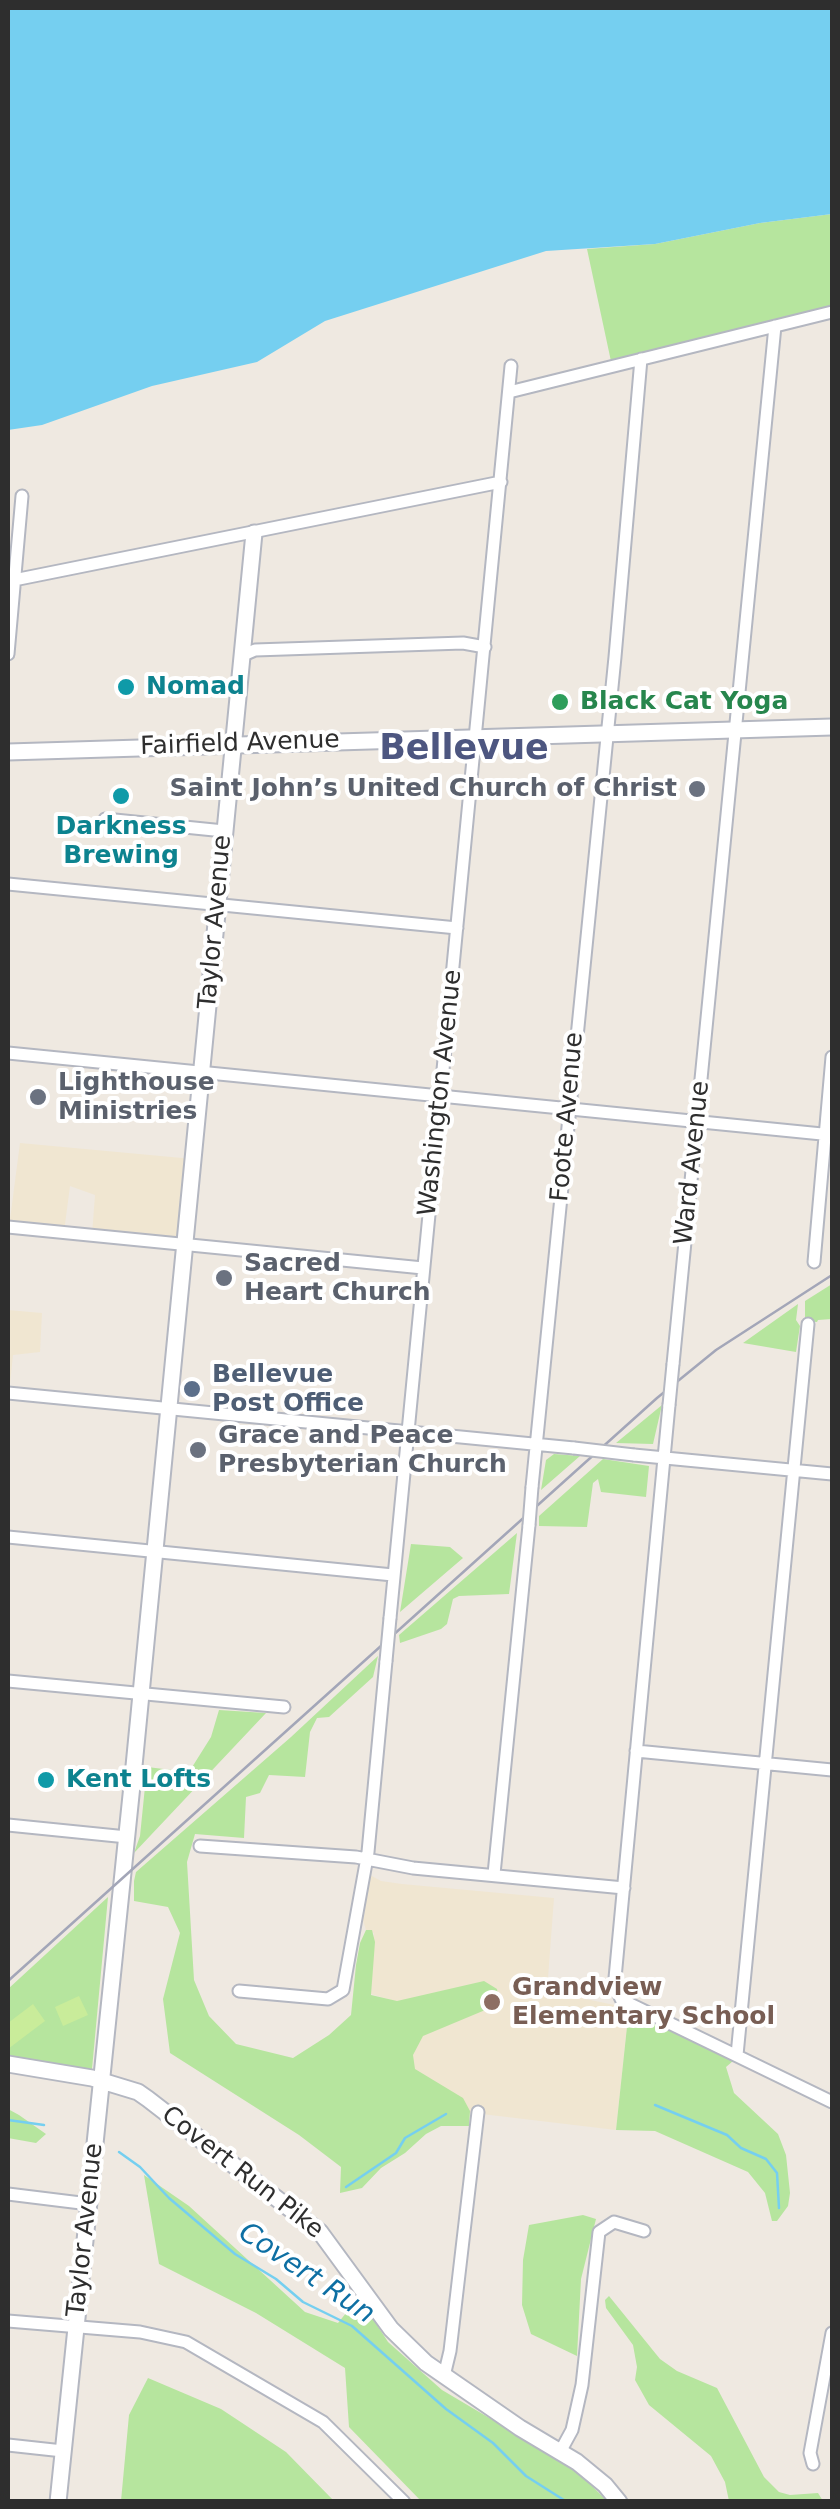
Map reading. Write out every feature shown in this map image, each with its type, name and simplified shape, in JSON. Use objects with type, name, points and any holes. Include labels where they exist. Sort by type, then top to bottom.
[{"type":"street","points":[[509,392],[832,312]]},
{"type":"street","name":"Ward Avenue","points":[[737,2055],[620,1999],[615,1978],[774,326]]},
{"type":"street","name":"Foote Avenue","points":[[494,1874],[641,359]]},
{"type":"street","name":"Washington Avenue","points":[[239,1990],[328,1999],[343,1990],[350,1968],[366,1859],[386,1661],[511,366]]},
{"type":"street","points":[[14,580],[501,482]]},
{"type":"street","points":[[8,654],[10,596],[22,496]]},
{"type":"street","name":"Taylor Avenue","points":[[58,2502],[254,532]]},
{"type":"street","points":[[241,656],[255,650],[464,643],[485,647]]},
{"type":"street","name":"Fairfield Avenue","points":[[8,752],[832,726]]},
{"type":"street","points":[[105,819],[224,831]]},
{"type":"street","points":[[8,884],[457,928]]},
{"type":"street","points":[[8,1053],[829,1135]]},
{"type":"street","points":[[814,1262],[829,1135],[832,1057]]},
{"type":"street","points":[[8,1227],[424,1268]]},
{"type":"street","points":[[808,1324],[737,2055],[832,2102]]},
{"type":"street","points":[[8,1393],[832,1474]]},
{"type":"street","points":[[8,1536],[393,1575]]},
{"type":"street","points":[[8,1681],[284,1707]]},
{"type":"street","points":[[636,1751],[832,1770]]},
{"type":"street","points":[[8,1825],[127,1837]]},
{"type":"street","points":[[200,1846],[366,1859],[412,1868],[624,1888]]},
{"type":"street","name":"Covert Run Pike","points":[[8,2064],[101,2080],[148,2099],[320,2232],[391,2329],[444,2376],[592,2473],[619,2502]]},
{"type":"street","points":[[444,2376],[478,2112]]},
{"type":"street","points":[[8,2194],[89,2204]]},
{"type":"street","points":[[560,2452],[572,2430],[582,2385],[599,2232],[614,2222],[644,2231]]},
{"type":"street","points":[[8,2321],[174,2338],[206,2352],[323,2422],[404,2502]]},
{"type":"street","points":[[813,2464],[810,2452],[832,2333]]},
{"type":"street","points":[[8,2445],[63,2451]]},
{"type":"shaded area","points":[[20,1143],[193,1159],[184,1244],[92,1235],[95,1195],[70,1186],[64,1232],[9,1227]]},
{"type":"shaded area","points":[[8,1310],[42,1313],[40,1352],[13,1355],[9,1393]]},
{"type":"shaded area","name":"Grandview Elementary School","points":[[368,1874],[381,1881],[402,1884],[554,1898],[547,1991],[629,2008],[616,2130],[381,2102],[391,2000],[371,1994],[374,1933],[366,1930],[362,1917]]},
{"type":"green space","points":[[832,214],[832,312],[612,366],[587,249],[655,244],[760,223]]},
{"type":"green space","points":[[832,1284],[832,1319],[805,1321],[805,1301]]},
{"type":"green space","points":[[798,1304],[796,1352],[743,1343]]},
{"type":"green space","points":[[662,1405],[653,1444],[616,1443]]},
{"type":"green space","points":[[554,1454],[580,1456],[541,1490],[546,1460]]},
{"type":"green space","points":[[603,1459],[649,1466],[646,1497],[601,1492],[598,1479],[593,1483],[587,1527],[539,1526],[539,1516]]},
{"type":"green space","points":[[517,1533],[509,1594],[459,1596],[453,1599],[447,1624],[441,1629],[400,1643],[399,1635]]},
{"type":"green space","points":[[411,1544],[450,1547],[463,1558],[400,1612]]},
{"type":"green space","points":[[378,1656],[373,1677],[329,1717],[317,1718],[310,1732],[305,1777],[269,1775],[260,1793],[246,1797],[244,1838],[195,1834],[187,1862],[194,1980],[209,2016],[236,2044],[293,2058],[329,2035],[351,2015],[356,1965],[366,1930],[372,1930],[375,1942],[371,1995],[397,2001],[484,1981],[497,1989],[498,1995],[490,2008],[423,2036],[413,2055],[415,2069],[463,2098],[470,2111],[469,2126],[441,2126],[381,2168],[362,2188],[340,2193],[341,2167],[299,2135],[170,2053],[163,1999],[180,1933],[168,1907],[134,1901],[134,1881],[136,1872]]},
{"type":"green space","points":[[219,1710],[266,1713],[134,1853],[140,1836],[147,1767],[189,1772],[211,1737]]},
{"type":"green space","points":[[108,1897],[92,2069],[8,2058],[8,1989]]},
{"type":"green space","points":[[79,1996],[88,2015],[63,2026],[55,2007]]},
{"type":"green space","points":[[33,2004],[45,2021],[8,2049],[8,2023]]},
{"type":"green space","points":[[629,2008],[733,2061],[726,2067],[734,2093],[778,2134],[786,2155],[790,2193],[788,2206],[777,2221],[772,2221],[765,2193],[748,2172],[655,2131],[616,2130]]},
{"type":"green space","points":[[8,2109],[46,2134],[36,2143],[8,2138]]},
{"type":"green space","points":[[144,2175],[189,2206],[305,2312],[338,2323],[359,2297],[388,2342],[442,2390],[574,2468],[607,2501],[421,2501],[349,2427],[345,2368],[256,2313],[159,2264]]},
{"type":"green space","points":[[583,2215],[596,2219],[581,2279],[577,2356],[531,2334],[522,2305],[523,2260],[529,2225]]},
{"type":"green space","points":[[609,2296],[660,2359],[717,2388],[764,2477],[779,2492],[818,2493],[823,2501],[729,2501],[725,2482],[711,2456],[649,2405],[635,2380],[633,2345],[606,2308]]},
{"type":"green space","points":[[148,2378],[221,2409],[286,2452],[334,2501],[121,2501],[129,2415]]},
{"type":"water","points":[[8,8],[832,8],[832,214],[760,223],[655,244],[546,251],[325,321],[257,362],[152,386],[42,425],[8,430]]},
{"type":"waterway","points":[[655,2105],[727,2135],[741,2148],[766,2159],[777,2173],[779,2208]]},
{"type":"waterway","points":[[346,2187],[396,2153],[405,2138],[446,2114]]},
{"type":"waterway","name":"Covert Run","points":[[8,2120],[44,2125]]},
{"type":"waterway","name":"Covert Run","points":[[119,2152],[235,2254],[276,2279],[303,2302],[352,2326],[446,2409],[493,2443],[526,2476],[567,2502]]},
{"type":"railway","points":[[8,1981],[657,1398],[716,1350],[832,1275]]},
{"type":"place","name":"Nomad","points":[[126,687]]},
{"type":"place","name":"Black Cat Yoga","points":[[560,702]]},
{"type":"place","name":"Saint John’s United Church of Christ","points":[[697,789]]},
{"type":"place","name":"Darkness Brewing","points":[[121,796]]},
{"type":"place","name":"Lighthouse Ministries","points":[[38,1097]]},
{"type":"place","name":"Sacred Heart Church","points":[[224,1278]]},
{"type":"place","name":"Bellevue Post Office","points":[[192,1389]]},
{"type":"place","name":"Grace and Peace Presbyterian Church","points":[[198,1450]]},
{"type":"place","name":"Kent Lofts","points":[[46,1780]]},
{"type":"place","name":"Grandview Elementary School","points":[[492,2002]]},
{"type":"district","name":"Bellevue","points":[[464,750]]}]
